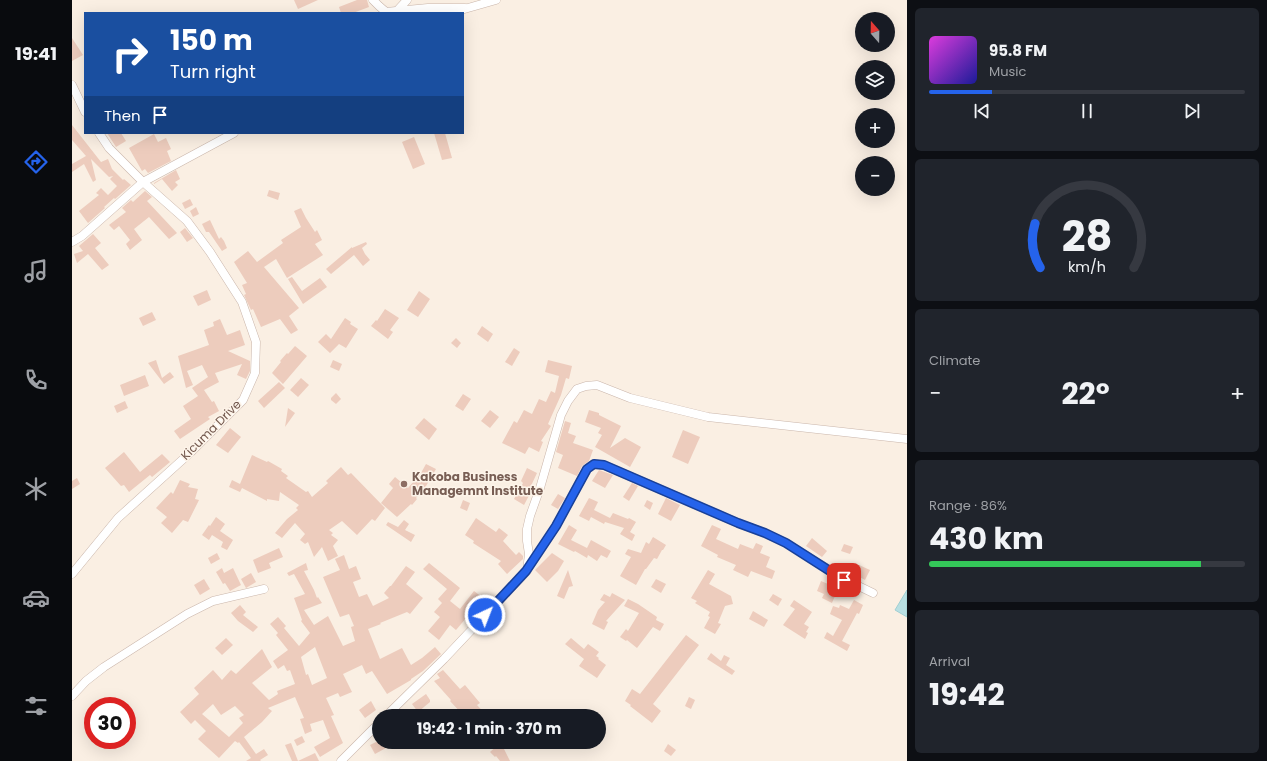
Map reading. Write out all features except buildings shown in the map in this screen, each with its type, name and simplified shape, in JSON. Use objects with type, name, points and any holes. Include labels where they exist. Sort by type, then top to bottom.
[{"type":"street","points":[[373,0],[386,12],[428,8],[465,8]]},
{"type":"street","points":[[396,12],[407,0]]},
{"type":"street","points":[[455,12],[496,0]]},
{"type":"street","points":[[72,85],[84,110]]},
{"type":"street","name":"Kicuma Drive","points":[[72,574],[118,518],[191,452],[242,400],[255,373],[256,342],[242,302],[210,252],[187,221],[143,182],[109,148],[100,134]]},
{"type":"street","points":[[72,242],[82,236],[143,182],[232,134]]},
{"type":"street","points":[[526,571],[529,560],[527,529],[530,516],[540,488],[561,415],[568,401],[577,389],[597,385],[630,398],[708,417],[907,439]]},
{"type":"street","points":[[393,709],[444,659],[526,571],[556,526],[587,469],[594,464],[604,465],[738,523],[765,533],[786,543],[844,580],[873,593]]},
{"type":"street","points":[[72,696],[86,681],[104,667],[187,614],[213,601],[264,589]]},
{"type":"street","points":[[341,761],[372,730]]},
{"type":"water","points":[[907,590],[907,617],[895,610]]},
{"type":"place","name":"Kakoba Business Managemnt Institute","points":[[404,484]]},
{"type":"route","points":[[485,615],[526,571],[556,526],[582,476],[587,469],[594,464],[604,465],[738,523],[765,533],[786,543],[844,580]]}]
